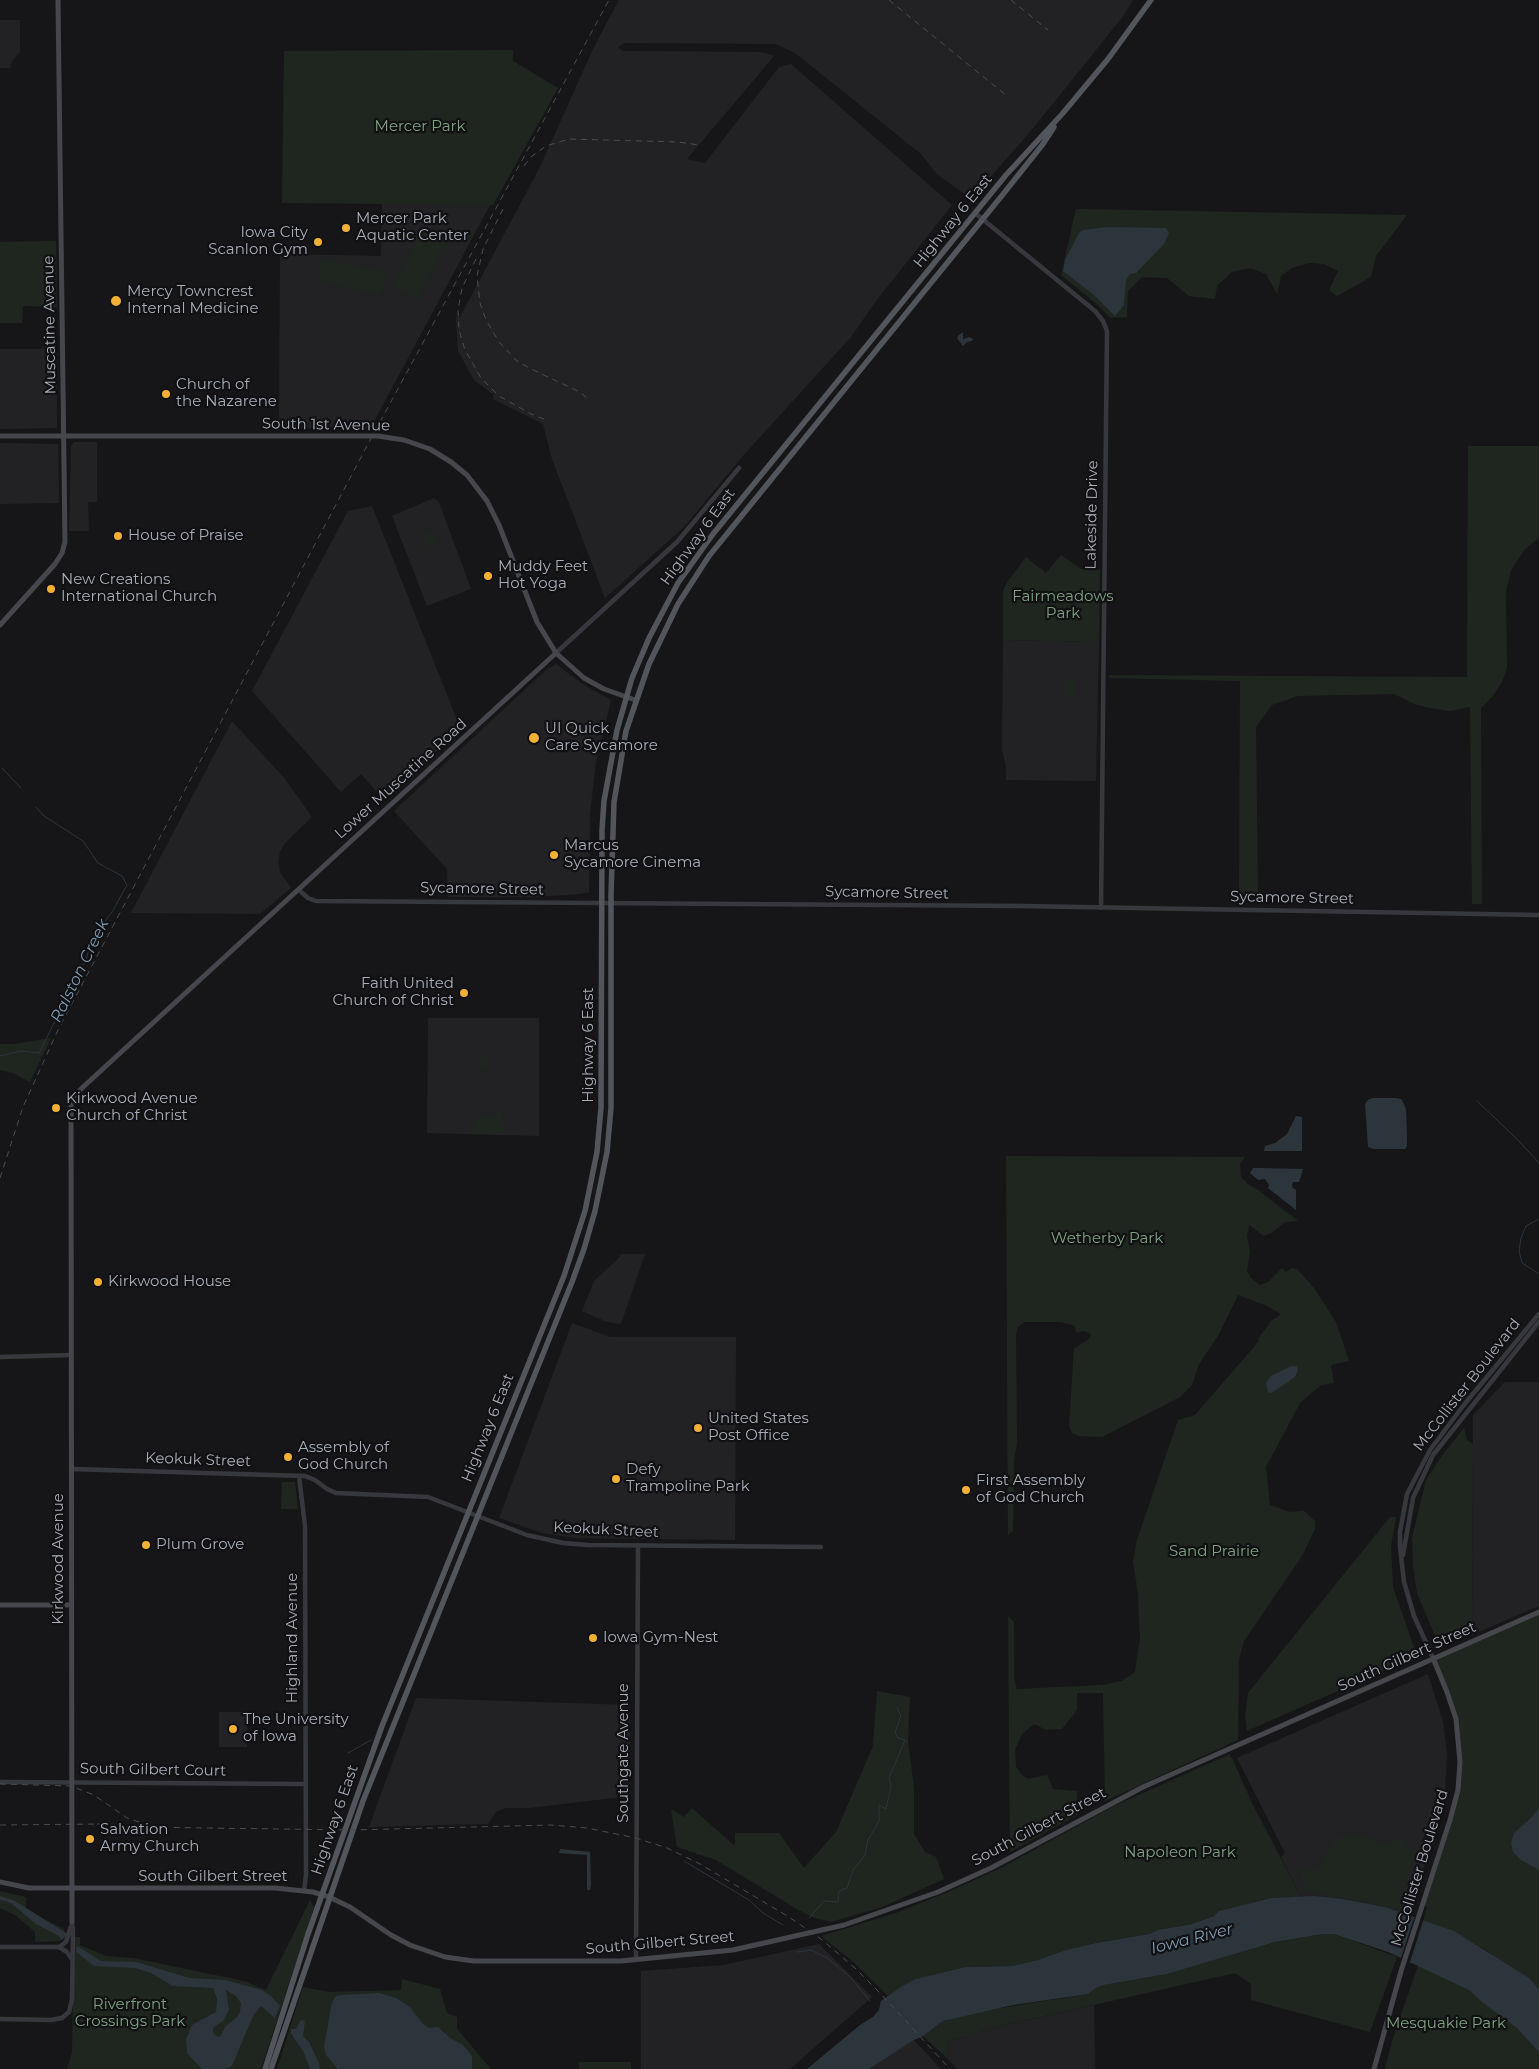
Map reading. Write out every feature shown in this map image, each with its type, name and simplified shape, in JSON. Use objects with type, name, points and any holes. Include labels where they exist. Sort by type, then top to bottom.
[{"type":"main road","name":"Muscatine Avenue","points":[[0,625],[55,564],[64,547],[58,0]]},
{"type":"main road","name":"Highway 6 East","points":[[265,2069],[308,1934],[382,1726],[570,1260],[581,1228],[597,1152],[601,1108],[602,830],[604,801],[611,754],[626,697],[649,638],[674,590],[696,557],[1006,175],[1063,113],[1124,39],[1151,0]]},
{"type":"main road","name":"Highway 6 East","points":[[271,2069],[329,1897],[385,1741],[581,1257],[599,1194],[607,1152],[611,1108],[611,903],[614,802],[621,756],[635,700],[649,664],[669,620],[709,556],[1043,144],[1063,113]]},
{"type":"main road","name":"South 1st Avenue","points":[[0,436],[378,436],[404,440],[430,449],[467,475],[487,501],[499,525],[537,622],[556,653],[584,678],[604,689],[635,700]]},
{"type":"main road","name":"Lower Muscatine Road","points":[[72,1101],[82,1088],[556,653]]},
{"type":"main road","name":"Kirkwood Avenue","points":[[72,1101],[72,1922]]},
{"type":"main road","points":[[0,1605],[71,1605]]},
{"type":"main road","name":"South Gilbert Street","points":[[0,1882],[29,1888],[275,1888],[304,1891],[329,1897],[350,1907],[391,1935],[410,1945],[445,1957],[492,1962],[636,1960],[702,1955],[758,1946],[844,1925],[896,1908],[991,1868],[1143,1787],[1539,1612]]},
{"type":"main road","name":"McCollister Boulevard","points":[[1374,2069],[1401,1971],[1455,1805],[1460,1762],[1458,1734],[1452,1707],[1433,1658]]},
{"type":"street","name":"Lakeside Drive","points":[[975,213],[1095,311],[1103,321],[1106,331],[1101,908]]},
{"type":"street","name":"Lower Muscatine Road","points":[[556,653],[677,542],[739,468]]},
{"type":"street","name":"Sycamore Street","points":[[299,890],[308,898],[316,901],[1479,912],[1539,915]]},
{"type":"street","name":"McCollister Boulevard","points":[[1433,1658],[1408,1599],[1400,1547],[1402,1515],[1407,1494],[1421,1464],[1463,1406],[1539,1314]]},
{"type":"street","name":"McCollister Boulevard","points":[[1402,1559],[1413,1498],[1433,1455],[1539,1322]]},
{"type":"street","points":[[0,1357],[71,1355]]},
{"type":"street","name":"Keokuk Street","points":[[72,1469],[310,1477],[336,1493],[425,1496],[522,1533],[552,1541],[588,1545],[821,1547]]},
{"type":"street","name":"Highland Avenue","points":[[300,1476],[305,1526],[306,1875],[304,1891]]},
{"type":"street","name":"Southgate Avenue","points":[[636,1960],[638,1545]]},
{"type":"street","name":"South Gilbert Court","points":[[0,1782],[306,1784]]},
{"type":"street","points":[[56,1947],[66,1942],[72,1922]]},
{"type":"street","name":"Kirkwood Avenue","points":[[0,2019],[51,2020],[66,2016],[69,2012],[72,2003],[72,1922]]},
{"type":"street","points":[[0,1947],[56,1947],[67,1952],[72,1959]]},
{"type":"shaded area","points":[[619,0],[1133,0],[1124,15],[1030,132],[971,199],[937,174],[921,154],[795,53],[776,44],[624,43],[618,47],[622,51],[761,52],[774,56],[687,159],[705,163],[779,67],[791,64],[952,205],[876,301],[851,337],[741,458],[684,527],[605,598],[552,459],[543,424],[493,399],[494,395],[474,380],[458,351],[456,317],[460,317],[539,169],[594,47]]},
{"type":"shaded area","points":[[0,20],[20,20],[20,52],[12,61],[10,68],[0,68]]},
{"type":"shaded area","points":[[382,203],[490,205],[370,429],[279,428],[280,254],[381,256]]},
{"type":"shaded area","points":[[0,349],[57,349],[57,428],[0,429]]},
{"type":"shaded area","points":[[74,442],[97,442],[97,502],[88,502],[89,531],[69,531],[71,446]]},
{"type":"shaded area","points":[[0,443],[58,444],[59,503],[0,504]]},
{"type":"shaded area","points":[[434,498],[439,502],[471,589],[427,606],[392,516]]},
{"type":"shaded area","points":[[372,506],[457,720],[459,731],[383,799],[361,774],[341,792],[252,691],[348,511]]},
{"type":"shaded area","points":[[1003,640],[1099,642],[1096,781],[1006,780],[1006,766],[1002,750]]},
{"type":"shaded area","points":[[556,664],[581,683],[611,700],[596,762],[590,813],[589,892],[535,897],[448,897],[447,869],[394,811],[545,671]]},
{"type":"shaded area","points":[[232,721],[285,779],[312,817],[285,843],[280,852],[278,862],[280,872],[291,888],[260,914],[131,913]]},
{"type":"shaded area","points":[[428,1018],[539,1018],[539,1136],[427,1133]]},
{"type":"shaded area","points":[[621,1254],[645,1254],[621,1324],[607,1322],[582,1311],[594,1281]]},
{"type":"shaded area","points":[[572,1323],[610,1337],[736,1337],[735,1540],[575,1538],[542,1533],[499,1518]]},
{"type":"shaded area","points":[[1505,1382],[1539,1382],[1539,1606],[1472,1635],[1473,1415]]},
{"type":"shaded area","points":[[1428,1674],[1443,1722],[1447,1753],[1445,1789],[1438,1825],[1408,1916],[1385,1907],[1343,1899],[1301,1897],[1281,1857],[1285,1853],[1237,1758]]},
{"type":"shaded area","points":[[416,1698],[630,1705],[630,1796],[529,1808],[506,1808],[496,1812],[488,1824],[369,1827]]},
{"type":"shaded area","name":"The University of Iowa","points":[[219,1712],[247,1712],[247,1747],[219,1747]]},
{"type":"shaded area","points":[[819,1944],[872,1997],[790,2069],[641,2069],[641,1971],[724,1965]]},
{"type":"shaded area","points":[[1094,2005],[1095,2069],[957,2069],[948,2059],[947,2042],[996,2027]]},
{"type":"shaded area","points":[[914,2040],[941,2069],[869,2069],[881,2061]]},
{"type":"green space","name":"Mercer Park","points":[[513,50],[513,61],[558,88],[493,205],[282,203],[284,51]]},
{"type":"green space","points":[[1076,209],[1407,215],[1376,256],[1371,277],[1337,296],[1329,290],[1338,271],[1324,264],[1309,263],[1292,268],[1281,276],[1277,294],[1266,274],[1250,268],[1232,272],[1217,286],[1215,299],[1189,296],[1167,278],[1142,277],[1128,291],[1127,317],[1110,318],[1098,305],[1061,275]]},
{"type":"green space","points":[[422,230],[447,243],[417,300],[392,287]]},
{"type":"green space","points":[[56,241],[57,307],[23,306],[22,323],[0,323],[0,242]]},
{"type":"green space","points":[[322,258],[386,272],[381,295],[317,281]]},
{"type":"green space","points":[[1468,446],[1539,446],[1539,538],[1525,549],[1511,570],[1506,591],[1507,668],[1502,682],[1492,697],[1481,708],[1482,904],[1472,904],[1470,707],[1450,711],[1430,708],[1414,704],[1394,694],[1297,696],[1272,705],[1256,727],[1258,896],[1239,898],[1240,681],[1109,678],[1109,675],[1467,677]]},
{"type":"green space","points":[[431,531],[437,544],[427,547],[422,535]]},
{"type":"green space","name":"Fairmeadows Park","points":[[1061,555],[1081,569],[1100,570],[1099,642],[1003,640],[1003,591],[1008,581],[1026,557],[1046,573]]},
{"type":"green space","points":[[1064,680],[1076,680],[1076,696],[1064,696]]},
{"type":"green space","points":[[51,1038],[30,1082],[13,1073],[0,1070],[0,1044],[14,1044]]},
{"type":"green space","points":[[485,1055],[488,1056],[489,1061],[487,1070],[481,1071],[478,1066],[479,1061]]},
{"type":"green space","points":[[502,1112],[505,1132],[472,1133],[473,1122],[482,1117]]},
{"type":"green space","points":[[1006,1156],[1245,1157],[1240,1164],[1241,1177],[1298,1221],[1285,1222],[1264,1236],[1249,1225],[1247,1237],[1250,1252],[1247,1271],[1251,1278],[1260,1285],[1268,1282],[1282,1268],[1286,1272],[1292,1268],[1297,1269],[1314,1288],[1336,1322],[1349,1361],[1331,1365],[1334,1383],[1321,1385],[1300,1403],[1266,1467],[1270,1505],[1289,1512],[1304,1511],[1315,1521],[1315,1529],[1302,1556],[1244,1641],[1239,1659],[1238,1740],[1105,1801],[1103,1693],[1077,1693],[1077,1710],[1062,1729],[1046,1730],[1034,1724],[1022,1734],[1015,1750],[1016,1767],[1028,1779],[1047,1775],[1053,1789],[1077,1791],[1077,1815],[1010,1852],[1008,1616],[1014,1622],[1014,1678],[1017,1689],[1102,1685],[1122,1681],[1135,1672],[1140,1638],[1138,1593],[1133,1562],[1137,1540],[1178,1420],[1195,1415],[1259,1341],[1258,1339],[1271,1321],[1281,1314],[1265,1305],[1238,1295],[1219,1334],[1199,1364],[1192,1385],[1180,1397],[1102,1437],[1078,1436],[1072,1433],[1069,1426],[1074,1349],[1090,1338],[1091,1334],[1084,1331],[1076,1333],[1075,1326],[1061,1322],[1024,1322],[1018,1327],[1016,1334],[1017,1444],[1014,1460],[1013,1531],[1008,1535]]},
{"type":"green space","points":[[1464,1428],[1467,1440],[1473,1444],[1472,1633],[1442,1645],[1438,1643],[1417,1593],[1413,1566],[1412,1538],[1426,1480]]},
{"type":"green space","points":[[282,1482],[295,1482],[298,1509],[281,1509]]},
{"type":"green space","points":[[1390,1517],[1396,1517],[1391,1546],[1393,1587],[1417,1656],[1247,1731],[1245,1717],[1248,1693]]},
{"type":"green space","points":[[1539,1613],[1539,1989],[1484,1949],[1438,1926],[1423,1921],[1427,1907],[1423,1905],[1450,1820],[1459,1776],[1456,1719],[1433,1658]]},
{"type":"green space","points":[[877,1691],[910,1697],[908,1741],[914,1788],[914,1834],[925,1852],[936,1857],[944,1879],[882,1907],[831,1922],[812,1917],[795,1908],[716,1860],[677,1847],[671,1809],[684,1817],[692,1808],[735,1846],[735,1833],[779,1833],[804,1868],[836,1832],[873,1746]]},
{"type":"green space","name":"Napoleon Park","points":[[1230,1754],[1252,1803],[1301,1897],[1270,1898],[1220,1911],[1214,1916],[1192,1924],[1066,1950],[1038,1960],[1012,1966],[966,1967],[902,1986],[888,1996],[850,1959],[821,1936],[896,1913],[948,1892],[1001,1868],[1114,1806]]},
{"type":"green space","points":[[1364,1834],[1381,1845],[1401,1838],[1414,1853],[1407,1880],[1400,1897],[1401,1909],[1304,1891],[1300,1869],[1313,1871],[1318,1868],[1327,1850],[1340,1836]]},
{"type":"green space","points":[[0,1891],[26,1897],[26,1910],[64,1929],[65,1935],[60,1941],[35,1942],[35,1932],[15,1915],[0,1908]]},
{"type":"green space","name":"Riverfront Crossings Park","points":[[310,1900],[314,1907],[261,2069],[67,2069],[72,2052],[74,1937],[80,1937],[80,1945],[106,1956],[133,1958],[244,1981],[266,1990]]},
{"type":"green space","points":[[1334,1934],[1397,1957],[1370,2032],[1251,2000],[1251,1984],[1235,1973],[996,2027],[947,2042],[948,2059],[923,2036],[943,2021],[976,2012],[1088,1994],[1104,1985],[1167,1974],[1275,1942]]},
{"type":"green space","name":"Mesquakie Park","points":[[1420,1960],[1470,1986],[1539,2046],[1539,2069],[1385,2069],[1393,2038]]},
{"type":"green space","points":[[402,1979],[440,1989],[447,2013],[457,2017],[457,2029],[491,2069],[277,2069],[303,1987],[329,1992],[401,1990]]},
{"type":"green space","points":[[579,2062],[631,2062],[631,2069],[579,2069]]},
{"type":"water","points":[[1106,227],[1166,228],[1169,233],[1164,244],[1136,273],[1130,274],[1126,280],[1124,305],[1115,316],[1094,295],[1063,271],[1065,260],[1079,233],[1083,230]]},
{"type":"water","points":[[963,332],[963,339],[969,337],[973,339],[963,346],[957,338]]},
{"type":"water","points":[[1373,1098],[1395,1098],[1401,1099],[1403,1102],[1406,1109],[1407,1146],[1405,1149],[1374,1149],[1368,1147],[1365,1104]]},
{"type":"water","points":[[1296,1116],[1302,1117],[1302,1151],[1264,1151],[1265,1146],[1275,1143],[1287,1134]]},
{"type":"water","points":[[1253,1168],[1303,1169],[1299,1182],[1293,1182],[1292,1185],[1296,1190],[1296,1210],[1268,1188],[1269,1185],[1265,1179],[1258,1180],[1250,1173]]},
{"type":"water","points":[[1291,1366],[1297,1366],[1298,1370],[1295,1377],[1271,1393],[1268,1392],[1266,1383],[1271,1376]]},
{"type":"water","points":[[1539,1808],[1539,1870],[1521,1860],[1513,1852],[1511,1843],[1514,1833]]},
{"type":"water","points":[[560,1849],[590,1852],[590,1890],[587,1890],[587,1855],[559,1853]]},
{"type":"water","points":[[0,1896],[15,1901],[66,1933],[66,1935],[62,1940],[59,1936],[36,1924],[11,1903],[0,1900]]},
{"type":"water","name":"Iowa River","points":[[1313,1896],[1343,1899],[1385,1907],[1454,1931],[1529,1978],[1539,1989],[1539,2052],[1517,2028],[1469,1990],[1388,1952],[1334,1934],[1323,1934],[1275,1942],[1167,1974],[1104,1985],[1088,1994],[1013,2005],[943,2021],[923,2036],[869,2069],[807,2069],[860,2025],[873,2017],[879,2010],[881,2001],[902,1986],[916,1979],[966,1967],[1012,1966],[1096,1943],[1192,1924],[1214,1916],[1219,1911],[1271,1898]]},
{"type":"water","points":[[77,1946],[101,1961],[136,1962],[190,1978],[225,1980],[262,1990],[280,2006],[275,2018],[261,2006],[253,2016],[232,2066],[225,2069],[202,2069],[187,2053],[186,2039],[192,2025],[216,2012],[217,1999],[213,1988],[173,1986],[151,1973],[135,1968],[94,1966],[76,1952]],"holes":[[[226,1990],[236,1996],[241,2003],[240,2012],[225,2027],[220,2037],[216,2036],[213,2033],[213,2028],[224,2020],[229,2010]]]},
{"type":"water","points":[[379,1993],[396,1998],[410,2007],[423,2024],[429,2028],[438,2027],[450,2038],[463,2045],[472,2056],[472,2069],[338,2069],[326,2055],[324,2047],[332,2002],[336,1996],[341,1995]]},
{"type":"water","points":[[301,2020],[305,2021],[303,2036],[309,2042],[320,2069],[310,2069],[304,2053],[291,2033],[291,2029],[296,2029]]},
{"type":"pier","points":[[1415,1915],[1424,1918],[1409,1965],[1400,1961]]},
{"type":"waterway","name":"Ralston Creek","points":[[2,768],[21,788]]},
{"type":"waterway","name":"Ralston Creek","points":[[0,1056],[21,1051],[39,1053],[86,960],[92,938],[112,912],[127,885],[122,876],[98,863],[83,841],[44,816],[36,807]]},
{"type":"waterway","points":[[1477,1101],[1539,1163]]},
{"type":"waterway","points":[[1539,1219],[1526,1226],[1521,1238],[1519,1251],[1522,1263],[1539,1274]]},
{"type":"waterway","points":[[809,1918],[824,1901],[838,1902],[839,1891],[847,1888],[853,1870],[865,1855],[868,1840],[879,1821],[879,1805],[886,1809],[891,1786],[889,1778],[905,1740],[898,1738],[895,1732],[901,1716],[897,1708]]},
{"type":"waterway","points":[[348,1753],[371,1740]]},
{"type":"waterway","points":[[684,1861],[749,1900],[763,1913],[783,1925]]},
{"type":"waterway","points":[[797,1952],[811,1950],[827,1958],[849,1976],[870,2001]]},
{"type":"railway","points":[[0,1178],[23,1107],[58,1030],[368,444],[609,0]]},
{"type":"railway","points":[[889,0],[1007,96]]},
{"type":"railway","points":[[1011,0],[1048,30]]},
{"type":"railway","points":[[524,166],[531,157],[546,146],[569,139],[678,142],[699,145]]},
{"type":"railway","points":[[503,209],[483,249],[477,276],[480,303],[486,320],[499,342],[517,361],[580,392],[589,400]]},
{"type":"railway","points":[[476,259],[462,288],[458,310],[459,330],[465,350],[481,378],[499,396],[531,414],[549,421]]},
{"type":"railway","points":[[0,1784],[71,1786],[94,1795],[127,1818],[142,1823]]},
{"type":"railway","points":[[97,1824],[136,1827],[352,1830],[551,1825],[587,1828],[636,1838],[667,1848],[700,1864],[789,1917],[821,1939],[855,1968],[880,1993],[950,2069]]},
{"type":"railway","points":[[0,1825],[103,1824]]},
{"type":"place","name":"Mercer Park Aquatic Center","points":[[346,228]]},
{"type":"place","name":"Iowa City Scanlon Gym","points":[[318,242]]},
{"type":"place","name":"Mercy Towncrest Internal Medicine","points":[[116,301]]},
{"type":"place","name":"Church of the Nazarene","points":[[166,394]]},
{"type":"place","name":"House of Praise","points":[[118,536]]},
{"type":"place","name":"Muddy Feet Hot Yoga","points":[[488,576]]},
{"type":"place","name":"New Creations International Church","points":[[51,589]]},
{"type":"place","name":"UI Quick Care Sycamore","points":[[534,738]]},
{"type":"place","name":"Marcus Sycamore Cinema","points":[[554,855]]},
{"type":"place","name":"Faith United Church of Christ","points":[[464,993]]},
{"type":"place","name":"Kirkwood Avenue Church of Christ","points":[[56,1108]]},
{"type":"place","name":"Kirkwood House","points":[[98,1282]]},
{"type":"place","name":"United States Post Office","points":[[698,1428]]},
{"type":"place","name":"Assembly of God Church","points":[[288,1457]]},
{"type":"place","name":"Defy Trampoline Park","points":[[616,1479]]},
{"type":"place","name":"First Assembly of God Church","points":[[966,1490]]},
{"type":"place","name":"Plum Grove","points":[[146,1545]]},
{"type":"place","name":"Iowa Gym-Nest","points":[[593,1638]]},
{"type":"place","name":"The University of Iowa","points":[[233,1729]]},
{"type":"place","name":"Salvation Army Church","points":[[90,1839]]},
{"type":"park label","name":"Wetherby Park","points":[[1107,1239]]},
{"type":"park label","name":"Sand Prairie","points":[[1214,1552]]}]
